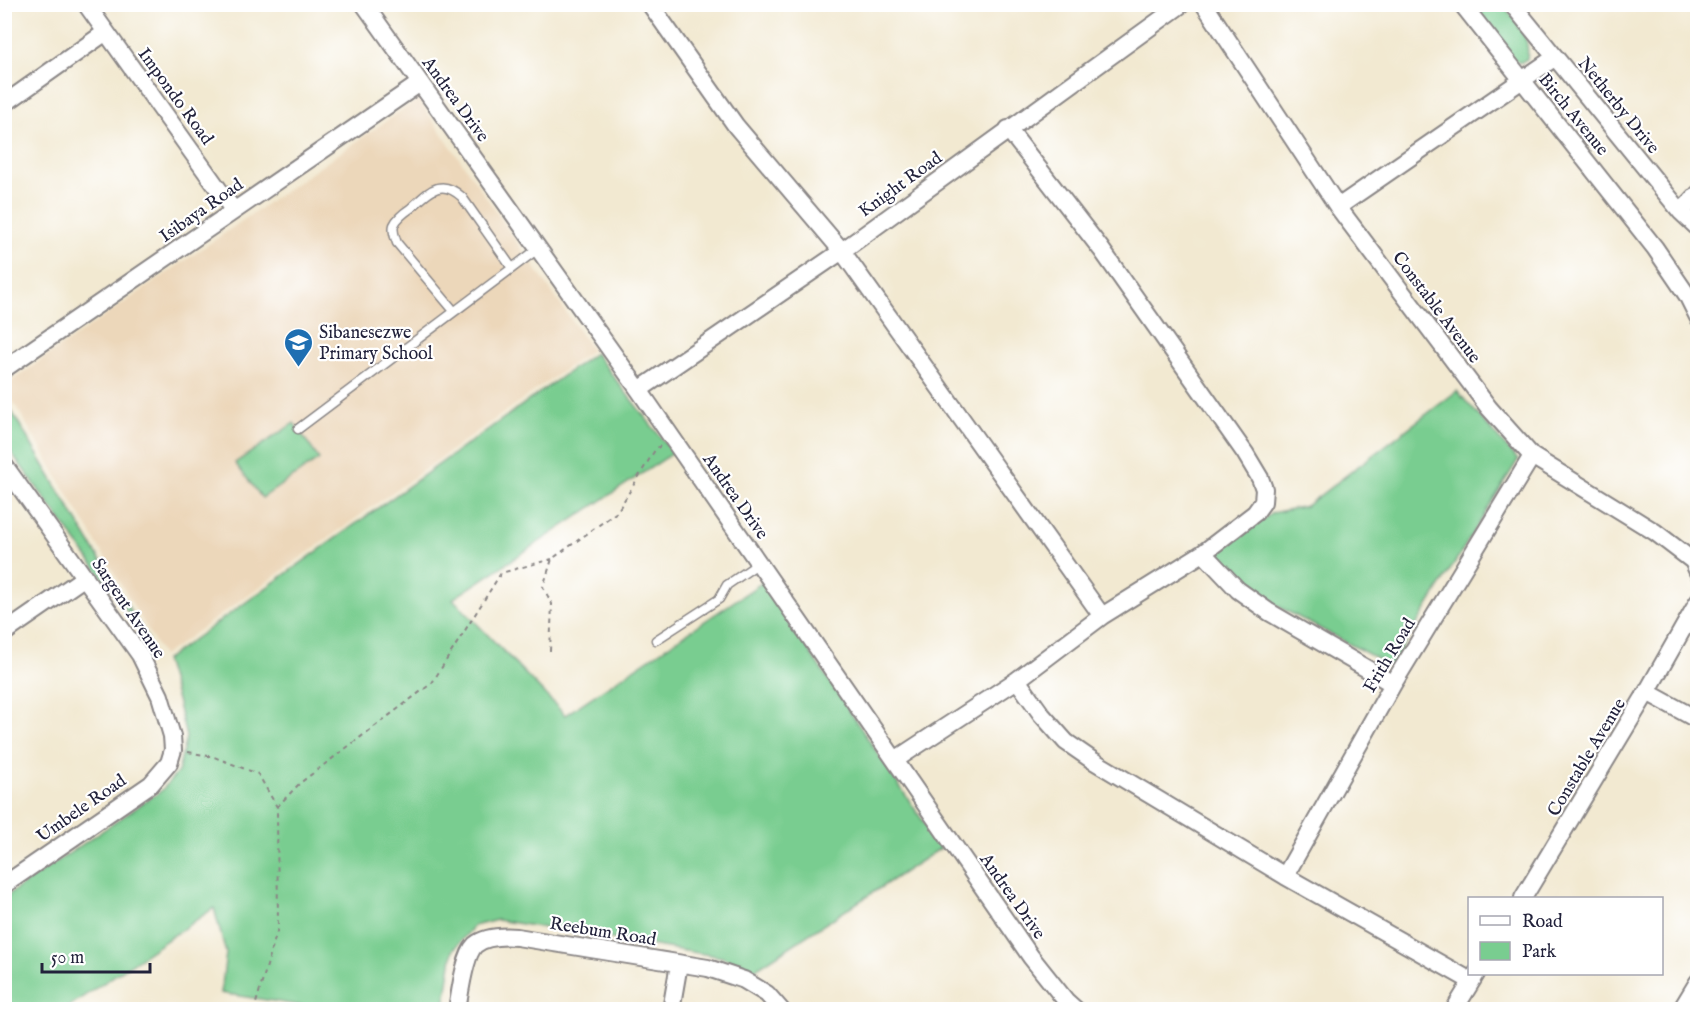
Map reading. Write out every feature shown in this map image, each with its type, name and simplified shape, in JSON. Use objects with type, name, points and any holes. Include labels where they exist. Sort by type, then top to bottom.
[{"type":"street","name":"Impondo Road","points":[[86,4],[234,211]]},
{"type":"street","name":"Andrea Drive","points":[[364,4],[672,437],[1031,957],[1076,1010]]},
{"type":"street","points":[[650,4],[736,126],[842,251],[1102,616]]},
{"type":"street","name":"Knight Road","points":[[639,390],[842,251],[1182,4]]},
{"type":"street","name":"Constable Avenue","points":[[1204,4],[1338,207],[1489,408],[1532,456],[1664,539],[1693,561],[1698,572]]},
{"type":"street","name":"Birch Avenue","points":[[1462,4],[1655,248],[1687,295],[1698,317]]},
{"type":"street","name":"Netherby Drive","points":[[1512,4],[1554,58],[1682,212],[1698,228]]},
{"type":"street","points":[[4,104],[106,32]]},
{"type":"street","points":[[1338,207],[1554,58]]},
{"type":"street","name":"Isibaya Road","points":[[4,369],[420,83]]},
{"type":"street","points":[[895,760],[1017,680],[1102,616],[1203,553],[1255,513],[1263,502],[1264,489],[1260,478],[1142,306],[1008,129]]},
{"type":"street","points":[[1682,212],[1698,194]]},
{"type":"street","name":"Frith Road","points":[[1285,876],[1393,684],[1532,456]]},
{"type":"street","name":"Sargent Avenue","points":[[4,465],[140,655],[160,696],[172,736],[173,750]]},
{"type":"street","points":[[1203,553],[1238,590],[1269,612],[1393,684]]},
{"type":"street","points":[[4,633],[86,577]]},
{"type":"street","name":"Constable Avenue","points":[[1524,897],[1647,692],[1698,602]]},
{"type":"street","points":[[1017,680],[1042,715],[1066,742],[1131,785],[1285,876],[1468,974]]},
{"type":"street","points":[[1647,692],[1698,720]]},
{"type":"street","name":"Umbele Road","points":[[4,885],[151,784],[169,763],[173,750]]},
{"type":"street","name":"Reebum Road","points":[[457,1010],[469,956],[475,945],[487,939],[502,936],[708,968],[744,980],[767,994],[781,1010]]},
{"type":"street","points":[[671,1010],[679,964]]},
{"type":"street","points":[[1454,1010],[1473,977]]},
{"type":"street","points":[[1681,1010],[1698,982]]},
{"type":"lane","points":[[454,311],[397,243],[394,236],[393,226],[397,219],[432,189],[444,187],[455,190],[512,268]]},
{"type":"lane","points":[[298,429],[539,248]]},
{"type":"lane","points":[[656,640],[719,599],[727,585],[759,563]]},
{"type":"path","points":[[277,807],[300,783],[432,683],[501,573],[552,559],[617,512],[656,450],[672,437]]},
{"type":"path","points":[[550,651],[552,604],[543,587],[552,559]]},
{"type":"path","points":[[173,750],[214,757],[258,774],[277,807],[278,928],[254,1010]]},
{"type":"shaded area","name":"Sibanesezwe Primary School","points":[[418,99],[592,350],[163,656],[4,386]]},
{"type":"green space","points":[[1471,5],[1503,5],[1518,23],[1525,36],[1527,59],[1520,63],[1514,60]]},
{"type":"green space","points":[[595,353],[673,453],[453,599],[565,715],[763,582],[941,848],[753,971],[722,957],[497,920],[474,926],[453,950],[444,1009],[323,1009],[221,993],[226,953],[214,908],[65,1009],[5,1010],[5,897],[161,791],[178,772],[186,737],[165,660]]},
{"type":"green space","points":[[1457,391],[1518,460],[1391,666],[1281,608],[1245,584],[1218,553],[1272,513],[1306,506]]},
{"type":"green space","points":[[5,400],[148,640],[5,444]]},
{"type":"green space","points":[[294,423],[319,459],[262,498],[235,463]]},
{"type":"place","name":"Sibanesezwe Primary School","points":[[298,368]]}]
